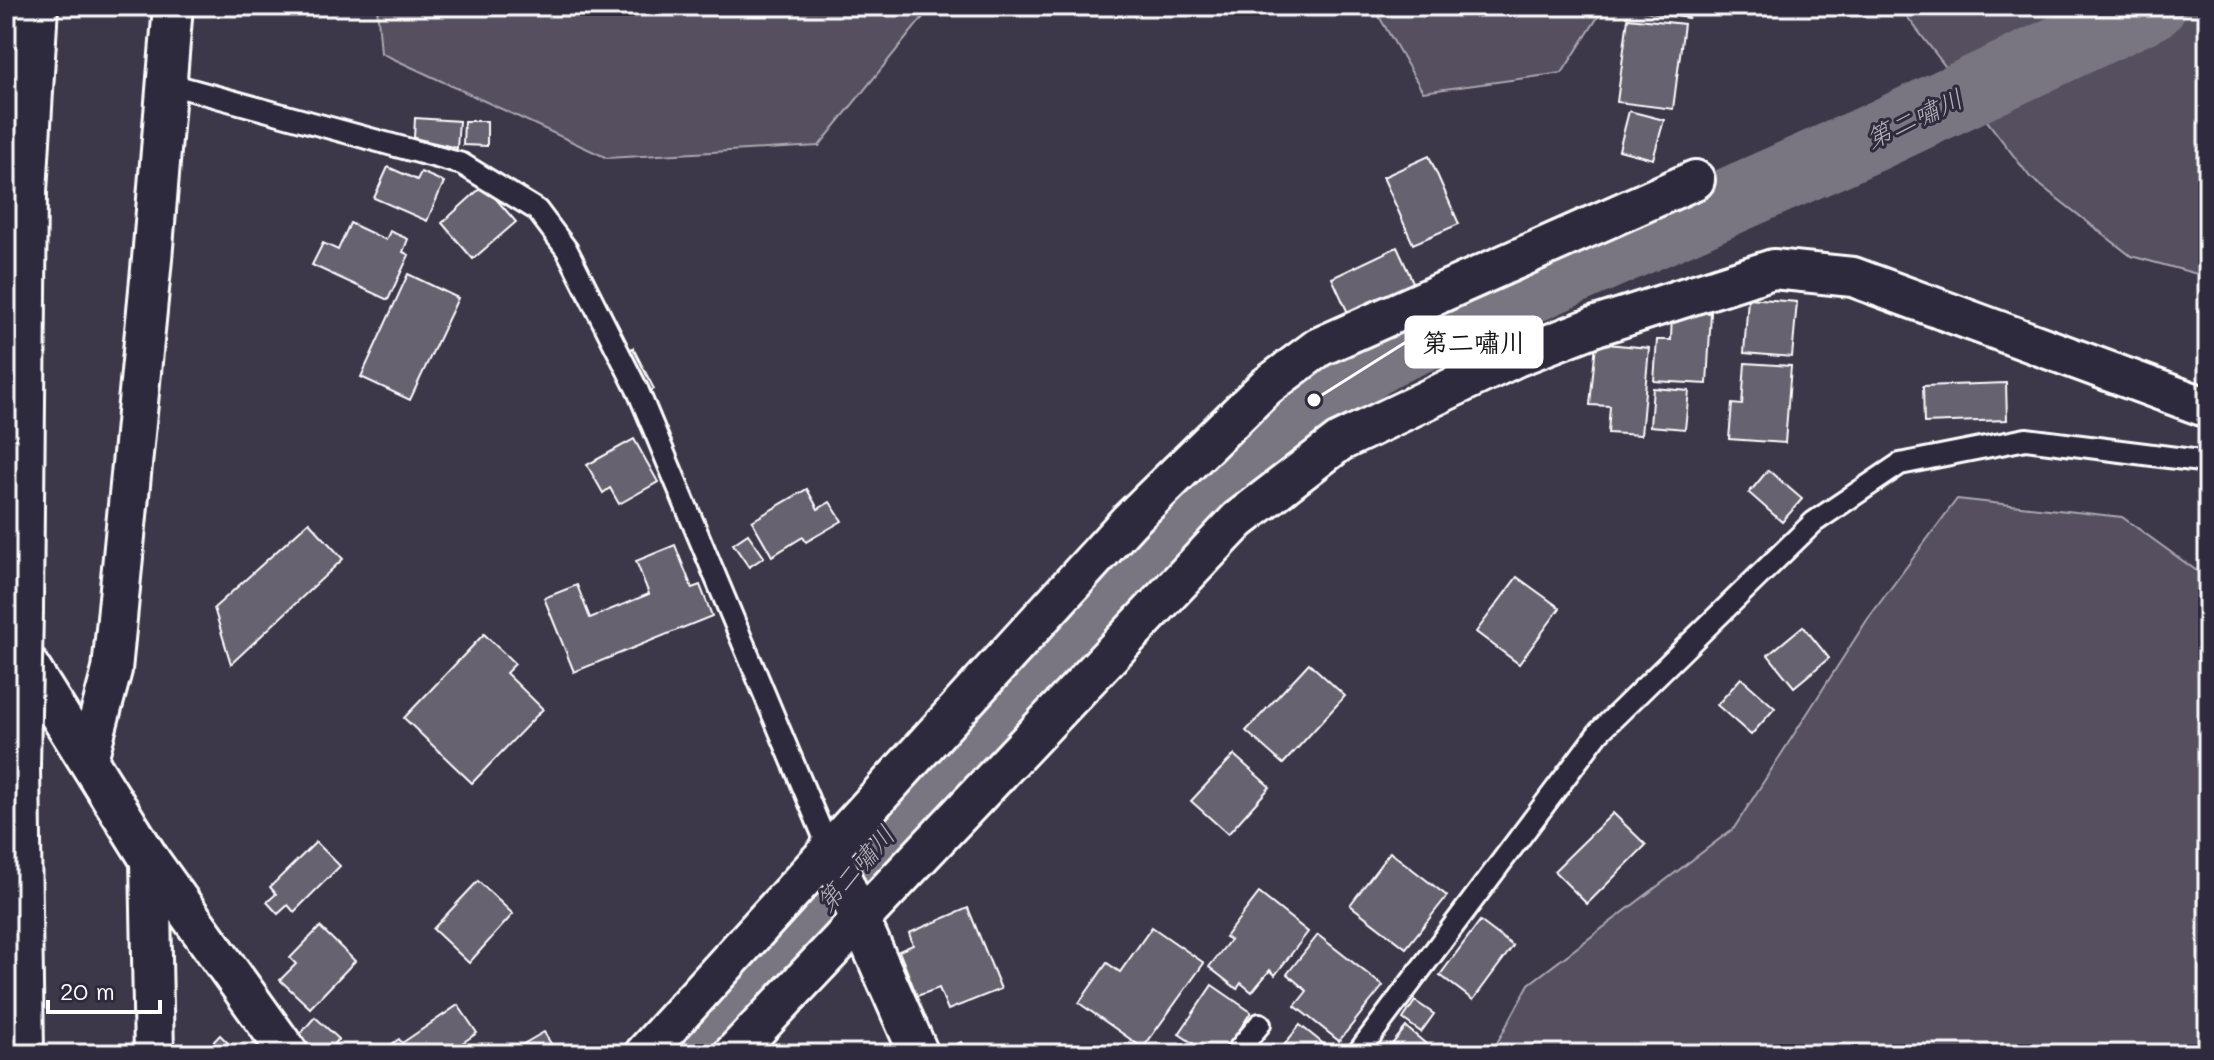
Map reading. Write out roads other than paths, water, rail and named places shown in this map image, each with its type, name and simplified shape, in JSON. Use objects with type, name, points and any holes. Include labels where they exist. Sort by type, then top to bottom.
[{"type":"highway","points":[[21,1054],[13,620],[24,192],[35,6]]},
{"type":"street","points":[[88,759],[112,670],[173,6]]},
{"type":"street","points":[[644,1054],[833,857],[1129,521],[1267,386],[1319,347],[1695,180]]},
{"type":"street","points":[[733,1054],[859,913],[912,869],[1238,520],[1278,485],[1339,442],[1516,357],[1596,326],[1773,269],[1853,277],[2208,408]]},
{"type":"street","points":[[13,620],[88,759],[150,860],[289,1054]]},
{"type":"street","points":[[833,857],[919,1054]]},
{"type":"street","points":[[150,860],[154,1054]]},
{"type":"lane","points":[[166,83],[462,164],[537,210],[567,250],[638,391],[833,857]]},
{"type":"lane","points":[[1357,1054],[1599,732],[1814,522],[1900,464],[2026,439],[2208,462]]},
{"type":"lane","points":[[1235,1054],[1260,1024]]},
{"type":"waterway","name":"第二嘯川","points":[[705,1054],[749,1007],[836,886],[1018,687],[1245,451],[1314,400],[1385,354],[1870,139],[2152,6]]},
{"type":"place","name":"第二嘯川","points":[[1314,400]]}]
